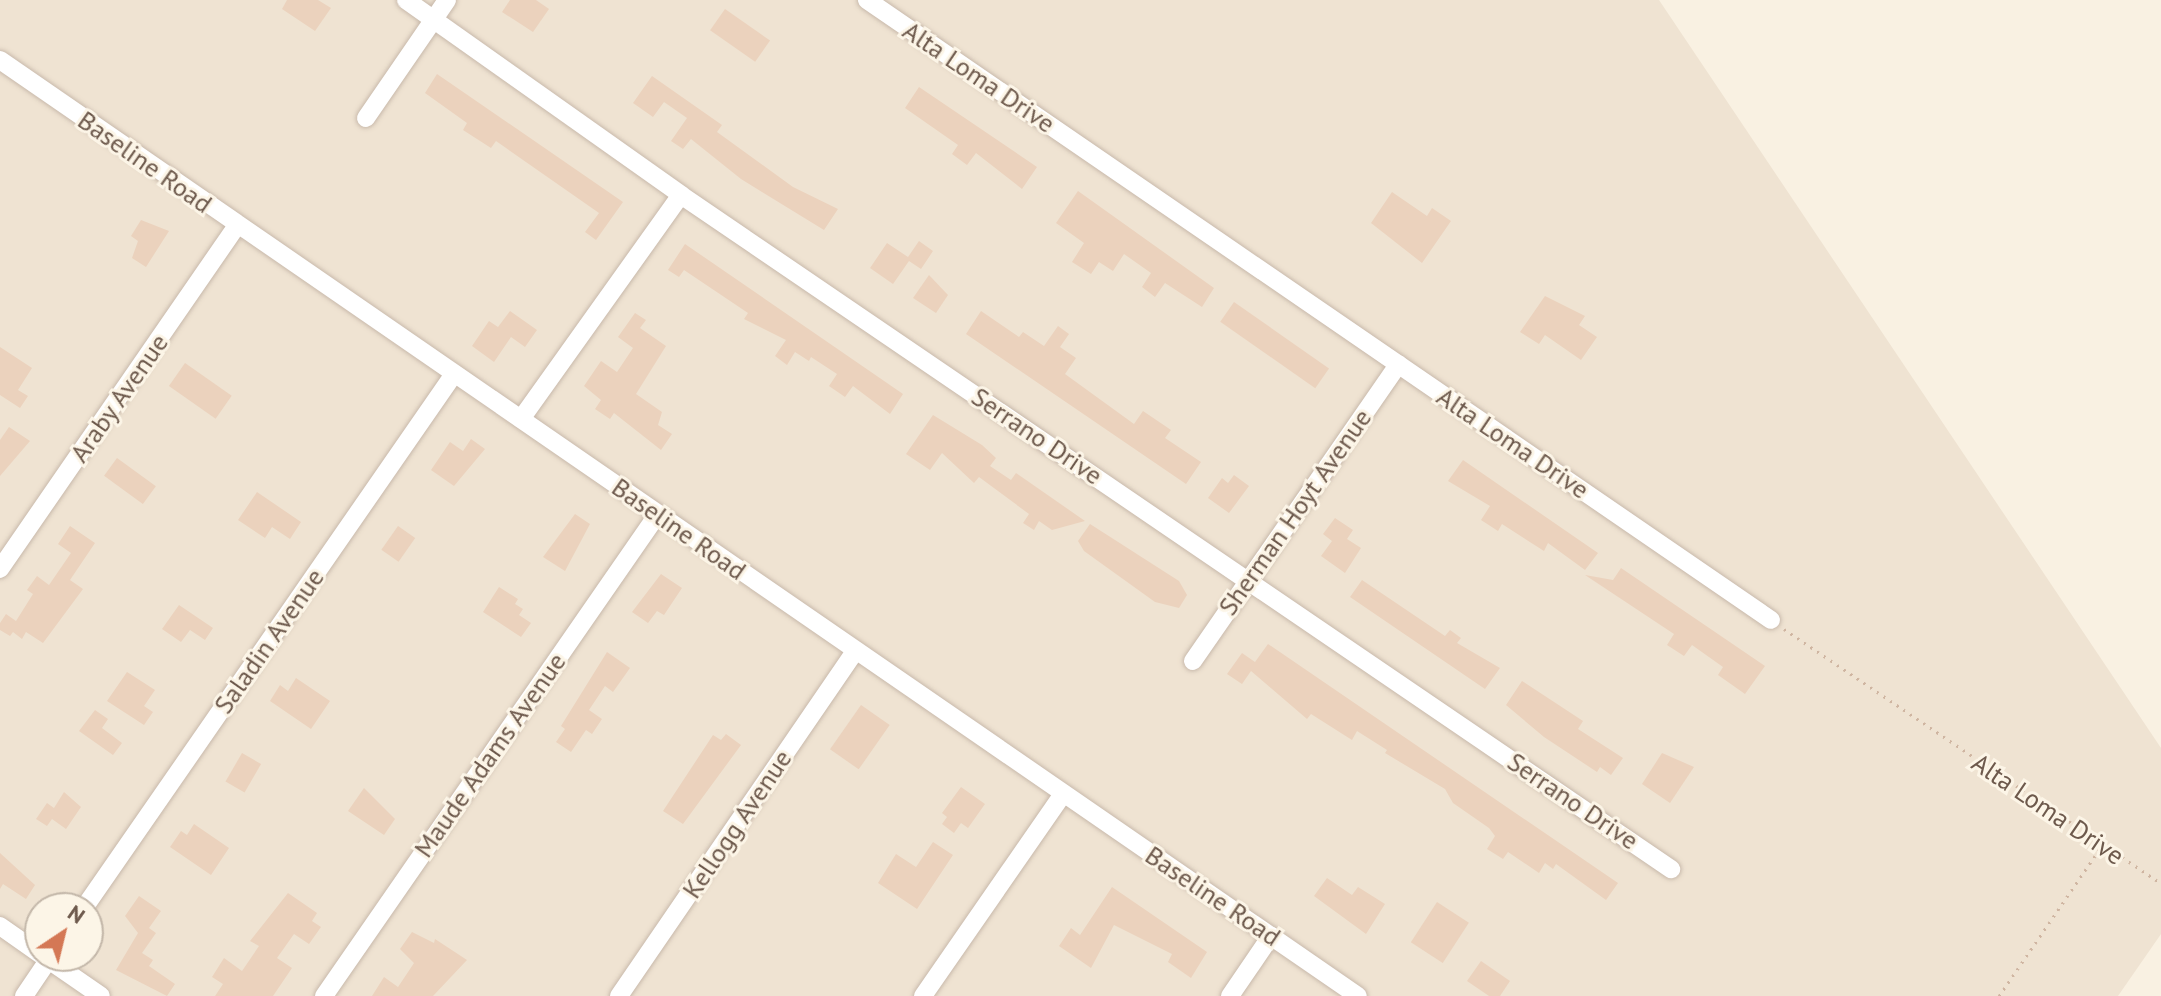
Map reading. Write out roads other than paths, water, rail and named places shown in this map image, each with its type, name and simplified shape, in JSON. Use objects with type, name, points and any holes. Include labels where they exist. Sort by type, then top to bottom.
[{"type":"street","name":"Serrano Drive","points":[[406,0],[681,195],[1671,869]]},
{"type":"street","points":[[366,118],[447,0]]},
{"type":"street","name":"Alta Loma Drive","points":[[867,0],[1771,620]]},
{"type":"street","name":"Baseline Road","points":[[0,60],[1358,996]]},
{"type":"street","points":[[521,419],[681,195]]},
{"type":"street","name":"Araby Avenue","points":[[0,569],[237,226]]},
{"type":"street","name":"Sherman Hoyt Avenue","points":[[1193,661],[1399,364]]},
{"type":"street","name":"Saladin Avenue","points":[[95,892],[454,374]]},
{"type":"street","name":"Maude Adams Avenue","points":[[324,996],[657,515]]},
{"type":"street","name":"Kellogg Avenue","points":[[619,996],[855,651]]},
{"type":"street","points":[[923,996],[1063,794]]},
{"type":"street","points":[[0,926],[24,942]]},
{"type":"street","points":[[1230,996],[1271,936]]},
{"type":"street","points":[[24,996],[37,972]]},
{"type":"street","points":[[68,972],[101,996]]}]
